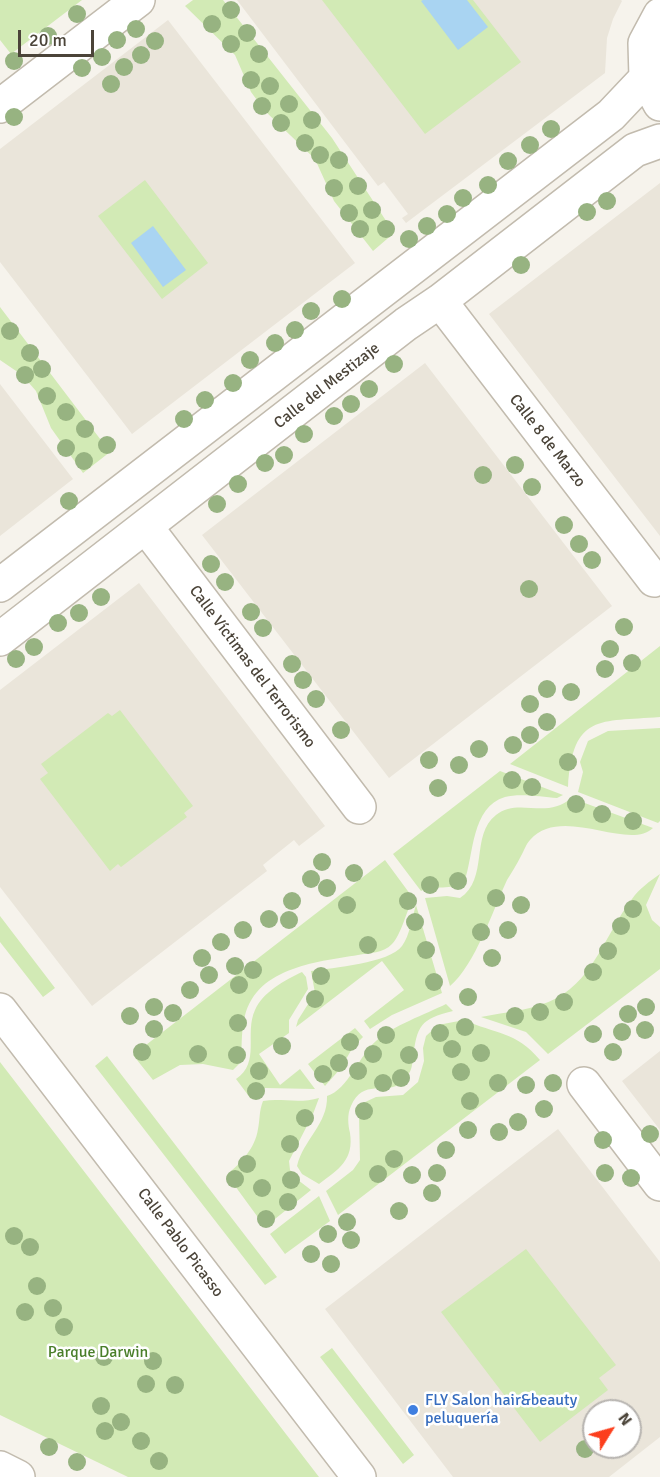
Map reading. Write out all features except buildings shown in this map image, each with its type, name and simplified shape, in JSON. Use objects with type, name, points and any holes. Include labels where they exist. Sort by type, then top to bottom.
[{"type":"street","points":[[0,106],[138,0]]},
{"type":"street","points":[[0,585],[611,116],[653,91],[645,43],[660,15]]},
{"type":"street","name":"Calle del Mestizaje","points":[[0,639],[406,324],[440,301],[635,150],[660,141]]},
{"type":"street","name":"Calle 8 de Marzo","points":[[440,301],[654,580]]},
{"type":"street","name":"Calle Víctimas del Terrorismo","points":[[146,527],[359,807]]},
{"type":"street","name":"Calle Pablo Picasso","points":[[0,1010],[359,1477]]},
{"type":"street","points":[[584,1084],[660,1184]]},
{"type":"street","points":[[0,1468],[18,1477]]},
{"type":"shaded area","points":[[237,0],[622,1],[607,38],[605,73],[406,223],[402,218],[408,214],[384,182],[378,186]]},
{"type":"shaded area","points":[[168,20],[355,263],[132,434],[0,262],[0,149]]},
{"type":"shaded area","points":[[660,183],[660,536],[489,314]]},
{"type":"shaded area","points":[[425,363],[612,606],[389,778],[202,535]]},
{"type":"shaded area","points":[[0,384],[73,479],[0,536]]},
{"type":"shaded area","points":[[139,583],[325,826],[299,846],[294,840],[263,865],[267,871],[92,1006],[0,887],[0,690]]},
{"type":"shaded area","points":[[660,1051],[660,1130],[622,1081]]},
{"type":"shaded area","points":[[558,1129],[660,1262],[660,1437],[642,1451],[642,1399],[582,1399],[582,1459],[632,1459],[609,1477],[453,1477],[325,1309]]},
{"type":"green space","points":[[0,0],[82,0],[11,54],[0,40]]},
{"type":"green space","points":[[193,0],[223,0],[332,138],[394,233],[373,251],[334,201],[315,159],[265,111],[251,92],[235,55],[185,6]]},
{"type":"green space","points":[[322,0],[473,0],[521,62],[425,134]]},
{"type":"green space","points":[[145,180],[208,263],[162,299],[98,216]]},
{"type":"green space","points":[[0,307],[110,452],[83,473],[51,428],[36,391],[22,375],[0,360]]},
{"type":"green space","points":[[660,646],[660,717],[605,722],[593,726],[583,734],[576,746],[568,787],[510,764]]},
{"type":"green space","points":[[120,710],[193,806],[184,813],[187,817],[121,867],[118,864],[110,871],[40,779],[48,773],[41,764],[108,713],[112,716]]},
{"type":"green space","points":[[660,728],[660,821],[658,823],[578,792],[583,772],[580,762],[588,741],[608,731]]},
{"type":"green space","points":[[500,771],[563,795],[557,798],[511,796],[494,802],[480,821],[464,883],[421,891],[393,854]]},
{"type":"green space","points":[[571,798],[653,828],[642,834],[628,835],[559,826],[543,830],[530,840],[507,880],[475,951],[459,977],[450,986],[425,898],[447,896],[460,898],[469,890],[477,869],[483,834],[496,815],[514,808],[552,807]]},
{"type":"green space","points":[[385,860],[413,898],[401,929],[392,944],[376,952],[305,965],[273,979],[260,989],[250,1003],[244,1021],[241,1062],[233,1070],[203,1064],[180,1065],[153,1080],[133,1055]]},
{"type":"green space","points":[[660,874],[646,905],[652,920],[660,927],[660,969],[548,1054],[526,1032],[481,1017],[539,1005],[557,998],[570,989],[591,966],[635,895]]},
{"type":"green space","points":[[416,905],[442,993],[392,1015],[370,1029],[364,1021],[404,990],[382,961],[296,1027],[315,993],[311,971],[360,964],[396,952],[407,937]]},
{"type":"green space","points":[[0,916],[55,988],[43,997],[0,942]]},
{"type":"green space","points":[[302,972],[306,977],[308,989],[289,1020],[289,1033],[259,1054],[280,1085],[300,1069],[315,1089],[265,1088],[251,1099],[236,1079],[244,1072],[248,1064],[252,1019],[255,1010],[269,992]]},
{"type":"green space","points":[[446,1004],[453,1011],[433,1017],[419,1031],[411,1069],[402,1083],[389,1088],[368,1090],[356,1097],[349,1112],[351,1142],[344,1163],[319,1184],[302,1174],[297,1166],[304,1148],[324,1115],[327,1096],[341,1087],[376,1041],[400,1025]]},
{"type":"green space","points":[[464,1020],[514,1038],[540,1060],[338,1215],[326,1191],[353,1170],[360,1160],[359,1115],[363,1103],[376,1097],[403,1095],[418,1082],[424,1061],[423,1048],[426,1036],[438,1025]]},
{"type":"green space","points":[[355,1028],[363,1037],[325,1086],[308,1064]]},
{"type":"green space","points":[[107,1056],[277,1277],[265,1285],[95,1066]]},
{"type":"green space","name":"Parque Darwin","points":[[0,1062],[319,1477],[128,1477],[0,1415]]},
{"type":"green space","points":[[319,1098],[289,1161],[290,1170],[311,1190],[265,1227],[227,1175],[254,1143],[263,1101],[305,1101]]},
{"type":"green space","points":[[319,1196],[330,1221],[285,1254],[270,1234]]},
{"type":"green space","points":[[526,1249],[616,1365],[599,1378],[608,1390],[596,1399],[582,1399],[582,1410],[540,1442],[441,1312]]},
{"type":"green space","points":[[332,1348],[414,1455],[403,1464],[320,1357]]},
{"type":"water","points":[[467,0],[488,27],[458,50],[421,1]]},
{"type":"water","points":[[153,226],[186,270],[163,287],[131,243]]},
{"type":"place","name":"FLY Salon hair&beauty peluquería","points":[[413,1410]]}]
